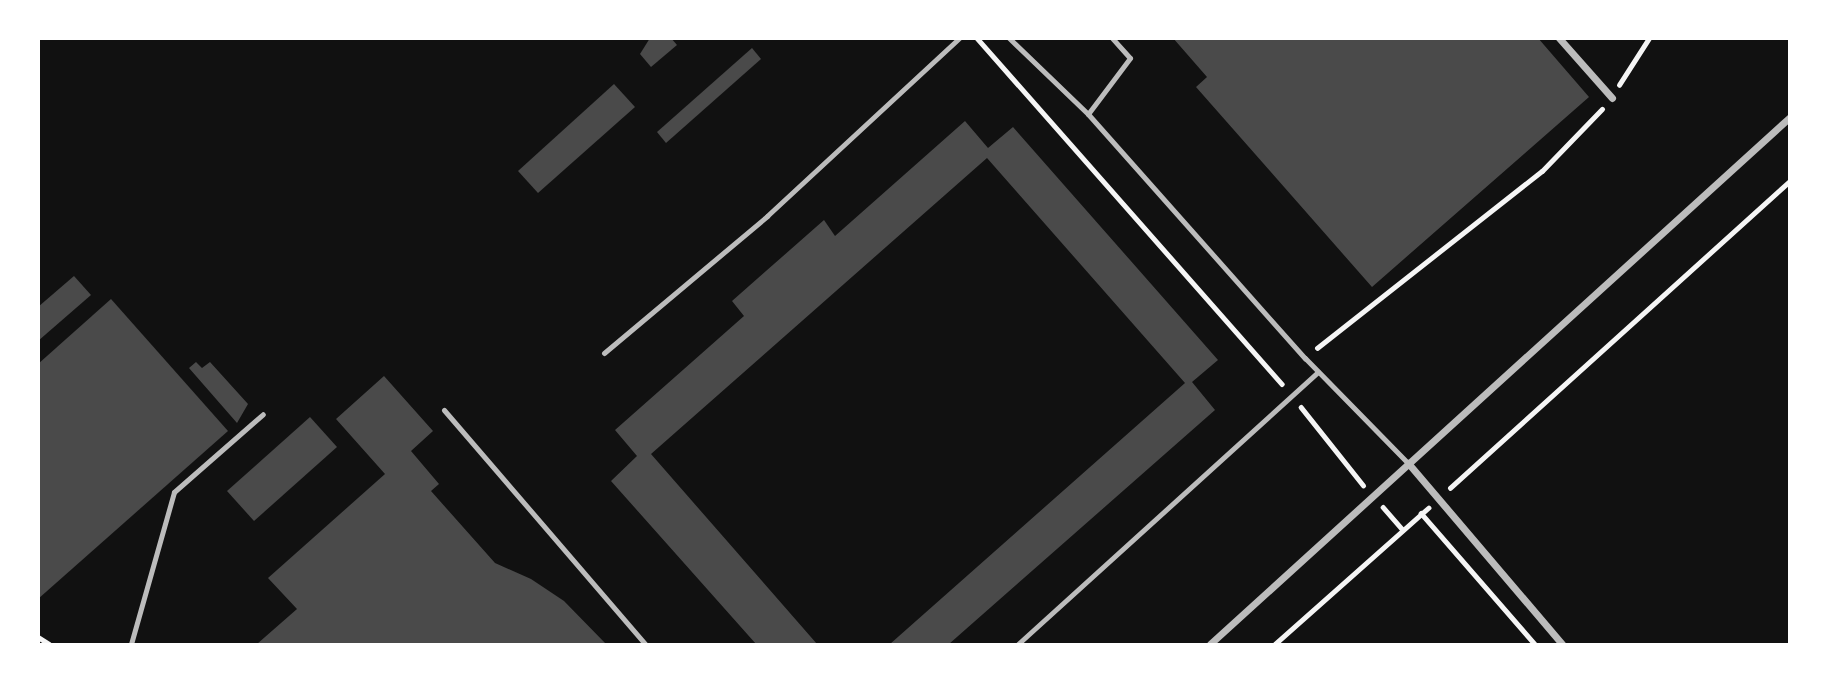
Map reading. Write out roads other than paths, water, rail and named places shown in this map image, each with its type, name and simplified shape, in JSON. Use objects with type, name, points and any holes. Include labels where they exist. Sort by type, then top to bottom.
[{"type":"street","points":[[1559,38],[1612,98]]},
{"type":"street","points":[[1210,645],[1790,117]]},
{"type":"street","points":[[1408,463],[1562,645]]},
{"type":"lane","points":[[604,353],[767,216],[959,38]]},
{"type":"lane","points":[[1009,38],[1088,114],[1305,358],[1408,463]]},
{"type":"lane","points":[[1088,114],[1130,58],[1112,38]]},
{"type":"lane","points":[[1018,645],[1318,372]]},
{"type":"lane","points":[[444,410],[645,645]]},
{"type":"lane","points":[[131,645],[174,492],[263,414]]}]
